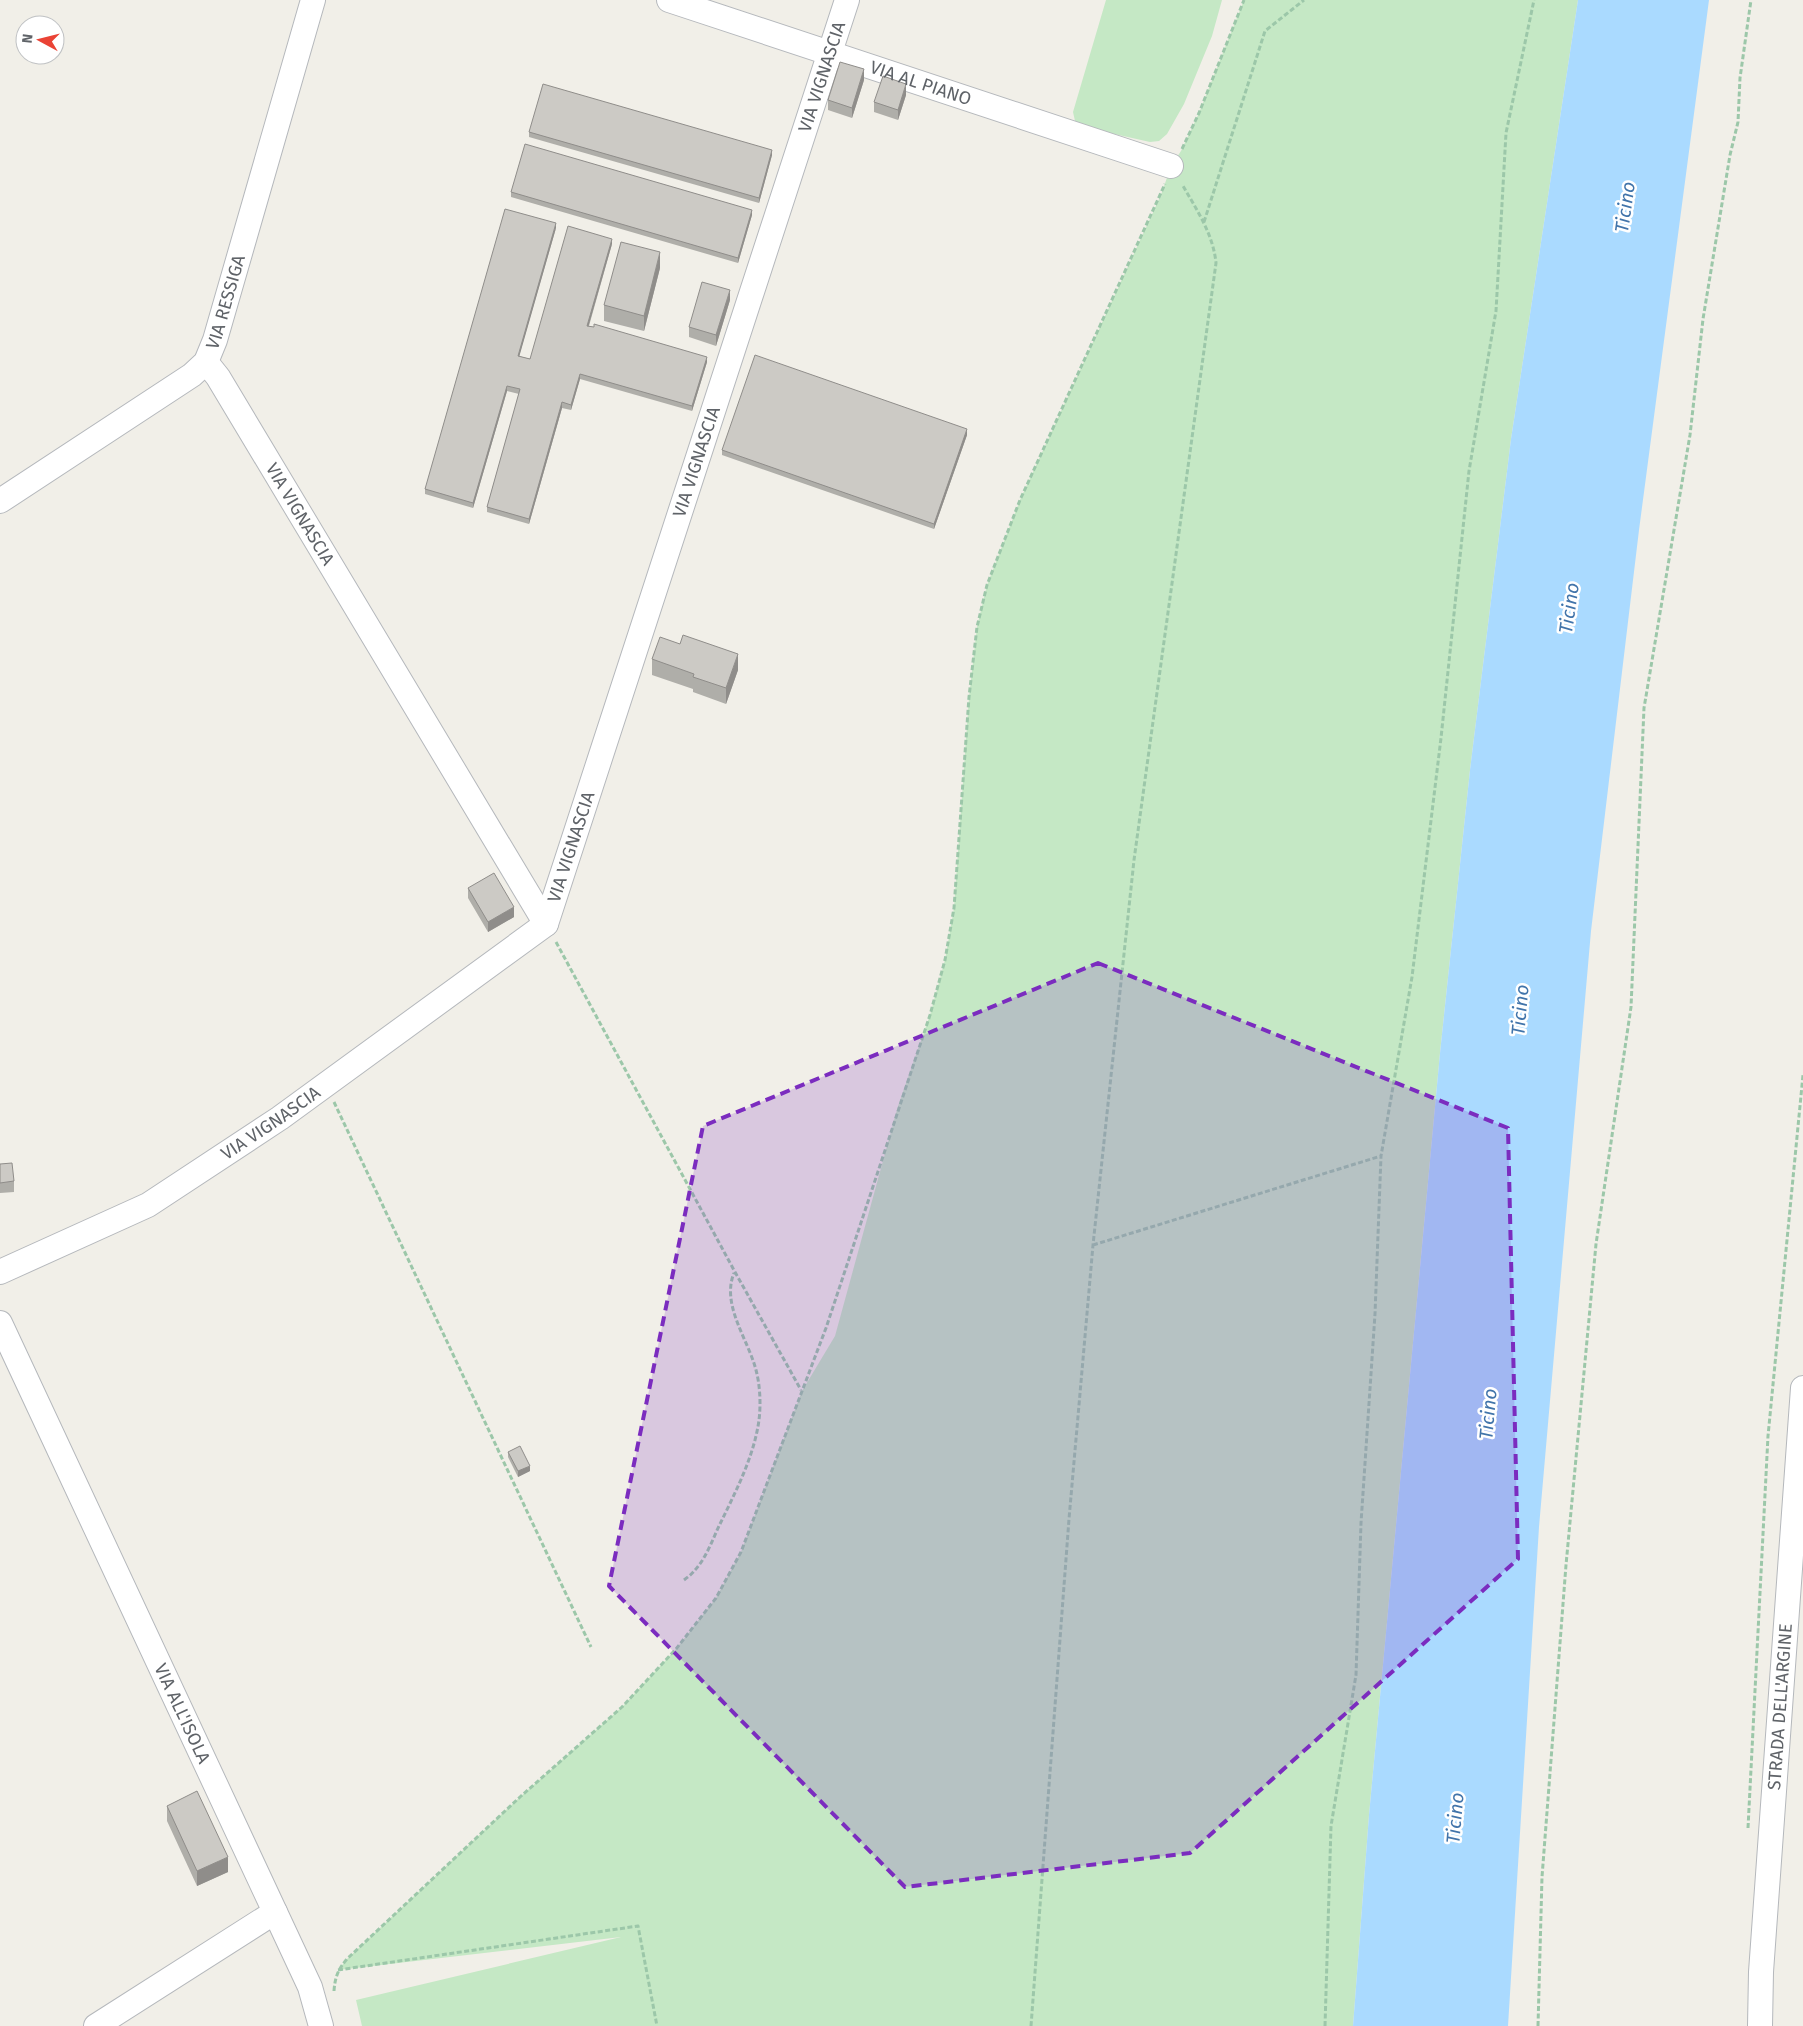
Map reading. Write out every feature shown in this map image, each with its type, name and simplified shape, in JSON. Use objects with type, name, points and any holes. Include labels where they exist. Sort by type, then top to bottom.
[{"type":"street","name":"VIA RESSIGA","points":[[0,502],[192,375],[206,362],[215,340],[313,0]]},
{"type":"street","name":"VIA AL PIANO","points":[[669,0],[1171,166]]},
{"type":"street","name":"VIA VIGNASCIA","points":[[0,1272],[148,1205],[280,1118],[546,924],[847,0]]},
{"type":"street","name":"VIA VIGNASCIA","points":[[206,362],[218,377],[546,924]]},
{"type":"street","name":"VIA ALL'ISOLA","points":[[0,1323],[310,1987],[321,2026]]},
{"type":"street","name":"STRADA DELL'ARGINE","points":[[1760,2026],[1761,1972],[1803,1388]]},
{"type":"street","points":[[96,2026],[275,1912]]},
{"type":"path","points":[[334,1994],[335,1978],[338,1970],[348,1958],[520,1797],[622,1707],[687,1634],[716,1598],[741,1552],[826,1328],[930,1015],[945,960],[954,908],[977,627],[987,585],[1020,500],[1161,195],[1171,166],[1181,152],[1200,113],[1244,0]]},
{"type":"path","points":[[1204,222],[1265,30],[1304,0]]},
{"type":"path","points":[[1325,2026],[1331,1826],[1356,1675],[1361,1523],[1375,1314],[1381,1156],[1412,977],[1441,738],[1470,471],[1496,310],[1506,133],[1534,0]]},
{"type":"path","points":[[1538,2026],[1542,1877],[1568,1546],[1596,1244],[1631,1007],[1644,708],[1690,435],[1703,319],[1730,155],[1738,122],[1740,78],[1751,0]]},
{"type":"path","points":[[1031,2026],[1067,1539],[1093,1245],[1134,860],[1216,263],[1214,248],[1204,222],[1171,166]]},
{"type":"path","points":[[546,924],[734,1272],[802,1391]]},
{"type":"path","points":[[1748,1829],[1768,1436],[1803,1075]]},
{"type":"path","points":[[326,1085],[591,1647]]},
{"type":"path","points":[[1093,1245],[1381,1156]]},
{"type":"path","points":[[684,1580],[696,1570],[706,1555],[736,1490],[754,1444],[759,1421],[760,1407],[756,1371],[733,1310],[731,1281],[734,1272]]},
{"type":"path","points":[[338,1970],[638,1926],[657,2026]]},
{"type":"highlighted area","points":[[1098,963],[1508,1128],[1518,1559],[1190,1853],[905,1887],[609,1586],[703,1126]]},
{"type":"green space","points":[[1106,0],[1222,0],[1212,36],[1184,104],[1167,134],[1159,141],[1150,142],[1083,127],[1075,121],[1073,112]]},
{"type":"green space","points":[[1244,0],[1578,0],[1511,439],[1470,770],[1440,1053],[1369,1815],[1353,2026],[362,2026],[356,2000],[621,1937],[338,1970],[348,1958],[520,1797],[622,1707],[676,1649],[716,1598],[741,1552],[802,1391],[835,1336],[898,1106],[930,1015],[945,960],[954,908],[969,697],[977,627],[987,585],[1020,500],[1161,195],[1171,166],[1181,151],[1199,113]]},
{"type":"water","name":"Ticino","points":[[1578,0],[1709,0],[1639,530],[1591,931],[1539,1527],[1508,2026],[1353,2026],[1369,1815],[1440,1053],[1470,770],[1511,439]]},
{"type":"building","points":[[840,62],[864,69],[852,108],[828,100]]},
{"type":"building","points":[[883,76],[906,84],[898,110],[874,102]]},
{"type":"building","points":[[543,84],[772,150],[759,198],[529,132]]},
{"type":"building","points":[[525,144],[752,210],[738,258],[511,192]]},
{"type":"building","points":[[505,209],[556,223],[518,356],[530,359],[568,226],[612,239],[587,326],[594,327],[594,324],[707,357],[692,406],[580,374],[571,405],[562,402],[529,519],[487,507],[520,389],[507,386],[473,503],[425,489]]},
{"type":"building","points":[[621,242],[660,252],[644,316],[604,305]]},
{"type":"building","points":[[702,282],[730,290],[716,335],[689,327]]},
{"type":"building","points":[[755,355],[967,429],[934,524],[722,450]]},
{"type":"building","points":[[683,635],[738,654],[726,688],[693,677],[694,674],[652,659],[660,637],[680,644]]},
{"type":"building","points":[[494,873],[514,907],[488,922],[468,888]]},
{"type":"building","points":[[12,1163],[14,1181],[0,1183],[0,1164]]},
{"type":"building","points":[[520,1446],[530,1466],[518,1471],[508,1452]]},
{"type":"building","points":[[197,1791],[228,1857],[197,1871],[167,1806]]}]
